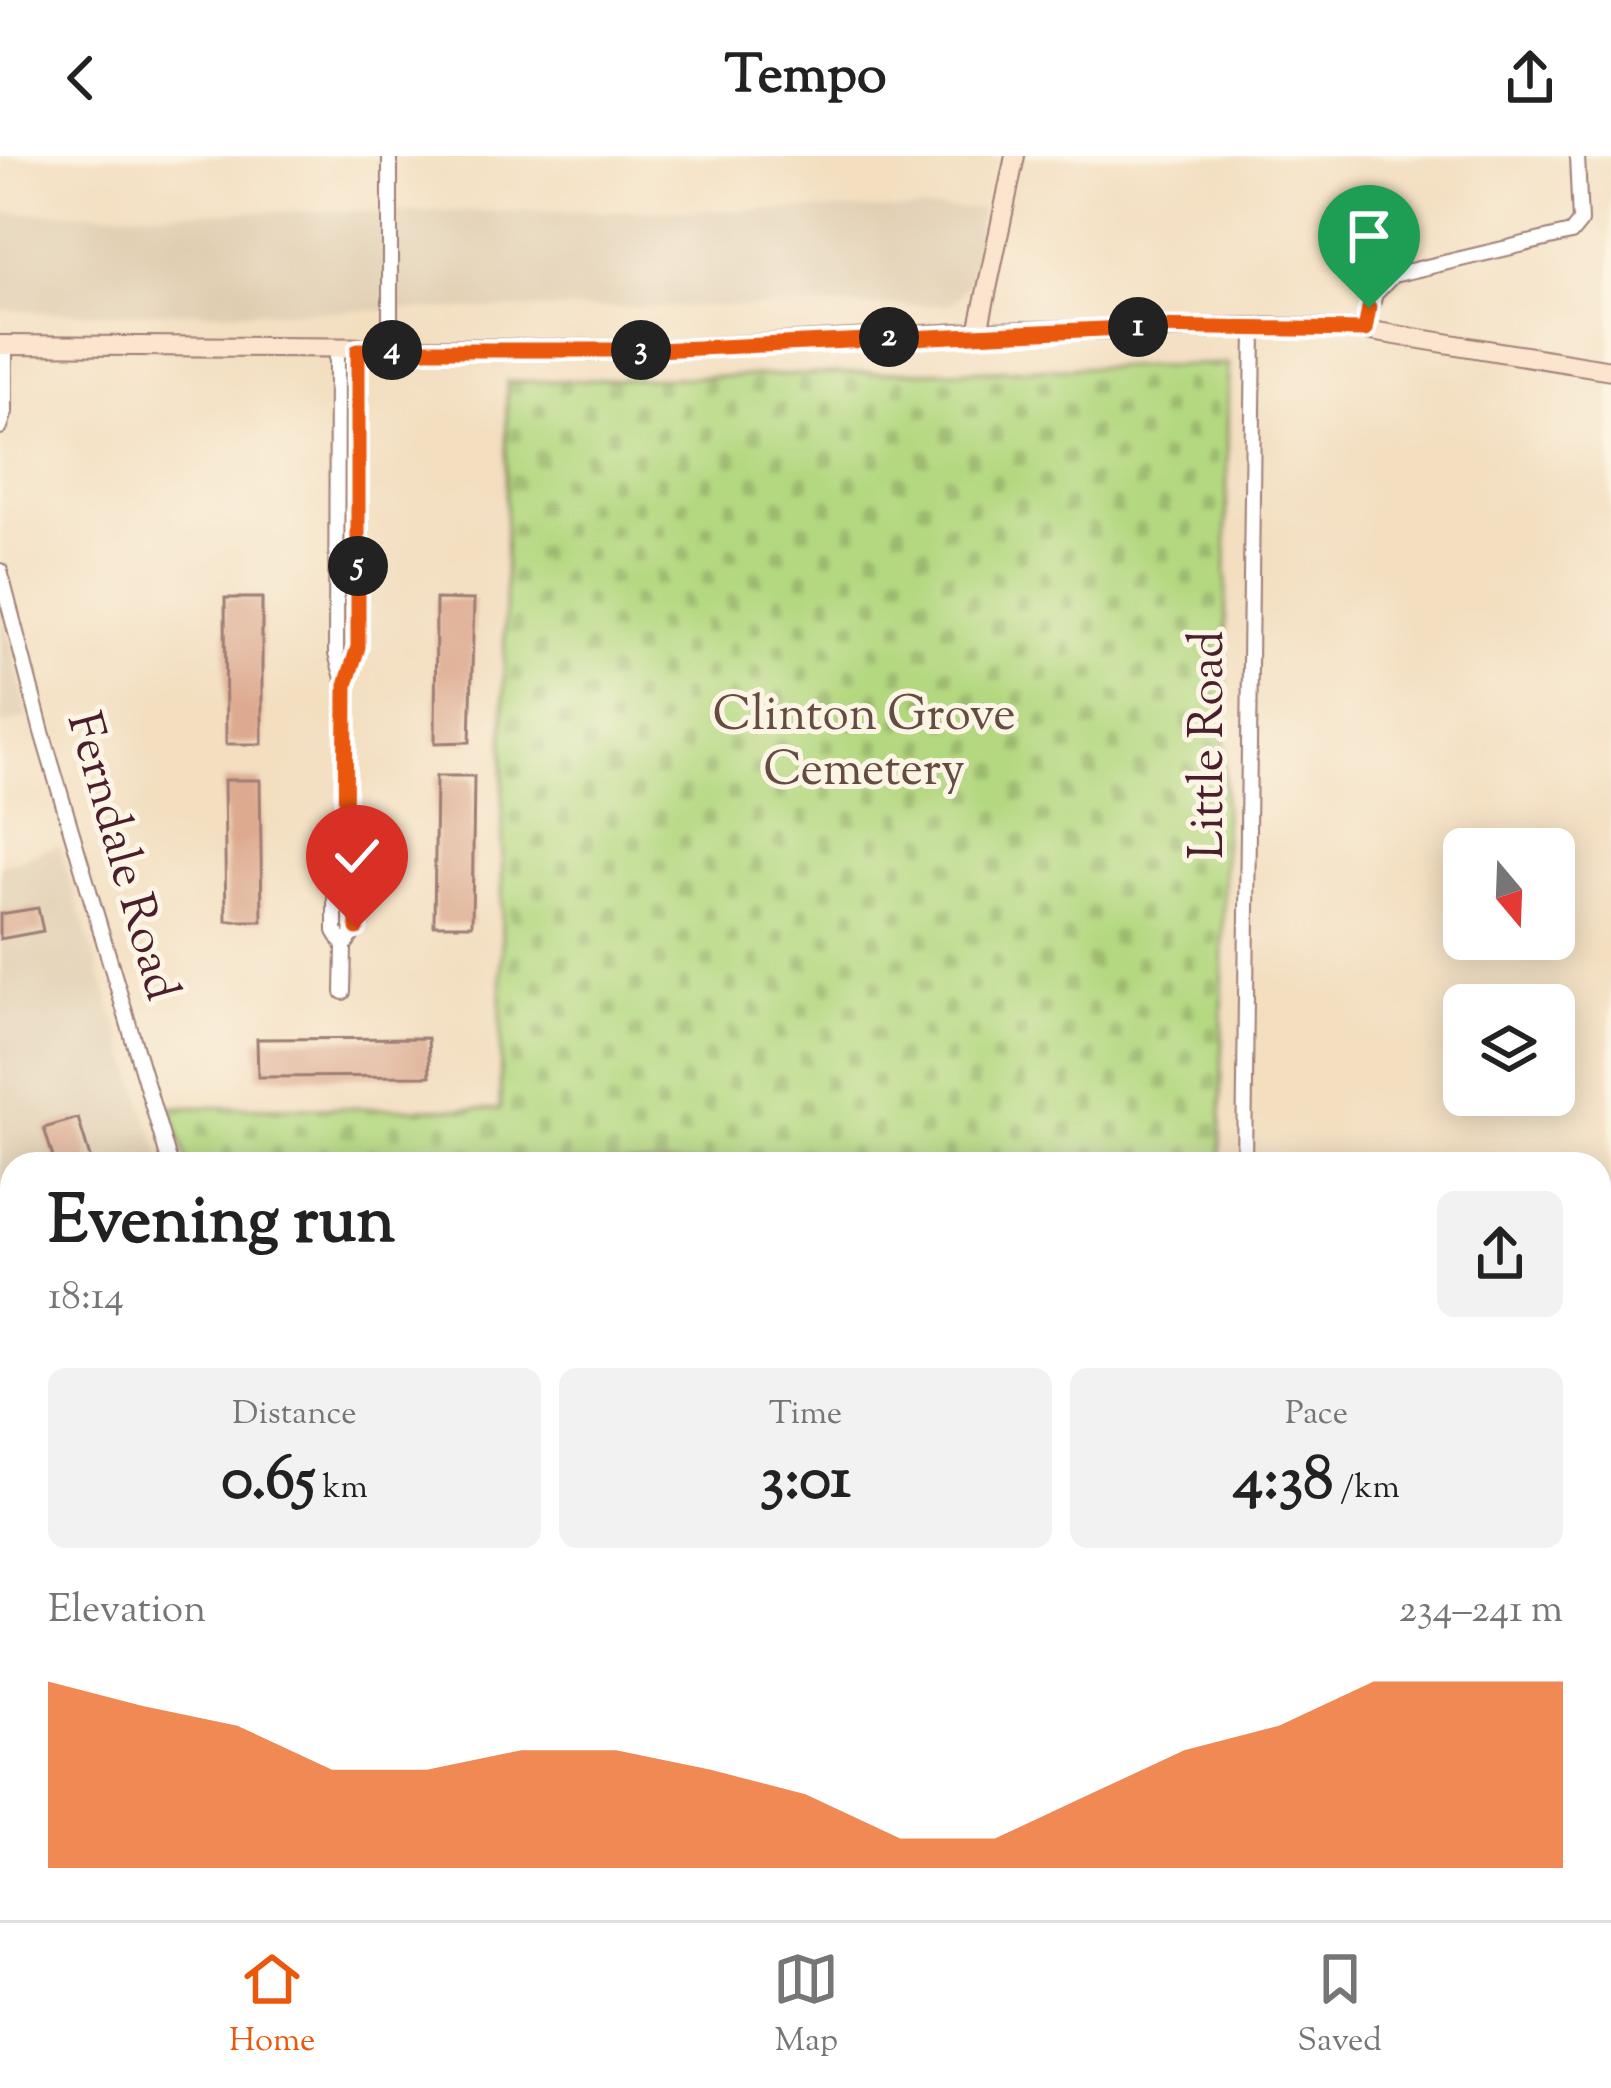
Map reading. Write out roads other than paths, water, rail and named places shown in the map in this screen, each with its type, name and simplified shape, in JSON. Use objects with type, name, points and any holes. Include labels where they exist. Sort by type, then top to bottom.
[{"type":"main road","points":[[978,332],[1016,156]]},
{"type":"main road","points":[[3,346],[656,350],[978,332],[1254,327],[1365,330],[1611,370]]},
{"type":"street","points":[[390,156],[390,350]]},
{"type":"street","points":[[1365,330],[1375,294],[1393,275],[1571,233],[1580,222],[1577,156]]},
{"type":"street","name":"Little Road","points":[[1244,1152],[1254,327]]},
{"type":"street","points":[[0,427],[5,412],[3,346]]},
{"type":"street","points":[[337,349],[336,653],[346,685]]},
{"type":"street","points":[[344,992],[344,946],[335,931],[335,866],[345,852],[346,685],[358,647],[358,350]]},
{"type":"street","name":"Ferndale Road","points":[[0,571],[42,732],[166,1152]]},
{"type":"park label","name":"Clinton Grove Cemetery","points":[[864,744]]}]
